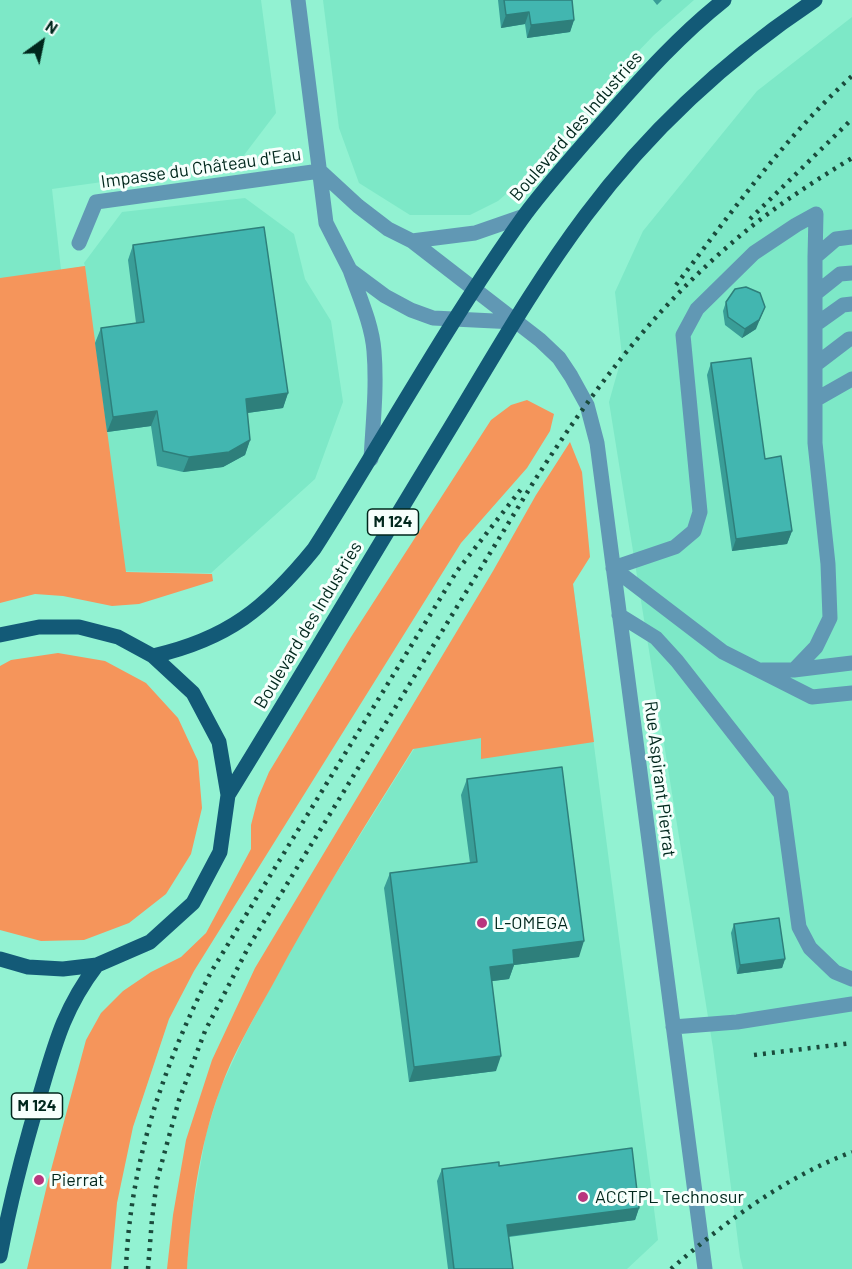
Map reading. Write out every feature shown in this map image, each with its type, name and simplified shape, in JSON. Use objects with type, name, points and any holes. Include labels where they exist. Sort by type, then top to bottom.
[{"type":"main road","name":"Boulevard des Industries","points":[[153,656],[184,649],[239,623],[294,574],[314,549],[455,320],[524,216],[641,78],[702,17],[724,0]]},
{"type":"main road","name":"Boulevard des Industries","points":[[228,795],[515,322],[586,215],[621,172],[668,121],[737,56],[815,0]]},
{"type":"main road","points":[[0,635],[39,627],[79,627],[118,637],[153,656],[193,693],[219,742],[228,795],[220,852],[193,903],[150,942],[97,965],[63,969],[28,967],[0,959]]},
{"type":"main road","name":"M 124","points":[[0,1256],[8,1212],[26,1142],[63,1021],[79,988],[97,965]]},
{"type":"street","points":[[298,0],[326,223],[350,270],[363,305],[374,349],[375,392],[371,459]]},
{"type":"street","points":[[320,171],[358,206],[388,229],[412,242],[515,322]]},
{"type":"street","name":"Impasse du Château d'Eau","points":[[79,243],[96,202],[320,171]]},
{"type":"street","points":[[613,568],[675,546],[694,531],[700,512],[683,335],[696,309],[754,253],[816,214],[815,443],[828,564],[830,618],[816,647],[794,670]]},
{"type":"street","points":[[412,242],[475,233],[524,216]]},
{"type":"street","points":[[815,256],[836,239],[852,237]]},
{"type":"street","points":[[350,270],[385,296],[411,310],[433,318],[515,322]]},
{"type":"street","points":[[815,294],[840,274],[852,273]]},
{"type":"street","points":[[815,325],[843,305],[852,304]]},
{"type":"street","name":"Rue Aspirant Pierrat","points":[[515,322],[540,340],[559,358],[587,405],[597,443],[705,1269]]},
{"type":"street","points":[[815,365],[852,339]]},
{"type":"street","points":[[815,400],[852,379]]},
{"type":"street","points":[[613,568],[723,652],[812,697],[852,693]]},
{"type":"street","points":[[619,615],[656,638],[677,661],[781,794],[800,927],[810,948],[835,972],[852,979]]},
{"type":"street","points":[[758,669],[794,670],[852,663]]},
{"type":"street","points":[[673,1027],[737,1022],[852,1004]]},
{"type":"shaded area","points":[[0,0],[261,0],[276,113],[238,163],[52,189],[61,270],[85,266],[84,263],[122,212],[245,198],[294,234],[305,279],[331,321],[343,402],[315,479],[211,573],[0,569]]},
{"type":"shaded area","points":[[323,0],[694,0],[654,35],[602,89],[520,182],[498,201],[470,215],[410,215],[359,183],[339,128]]},
{"type":"shaded area","points":[[852,17],[852,1269],[743,1269],[713,1048],[609,402],[622,356],[615,292],[643,231],[757,91]]},
{"type":"shaded area","points":[[85,266],[126,572],[212,574],[213,581],[139,604],[112,606],[63,596],[35,594],[0,603],[0,278]]},
{"type":"shaded area","points":[[527,400],[554,414],[550,431],[527,468],[461,543],[194,971],[169,1019],[133,1127],[117,1203],[111,1269],[27,1269],[86,1040],[101,1013],[123,991],[151,972],[181,957],[206,933],[251,849],[251,825],[258,798],[269,772],[351,637],[491,420],[511,405]]},
{"type":"shaded area","points":[[570,442],[582,472],[590,557],[573,584],[594,742],[481,759],[481,738],[413,749],[306,924],[231,1063],[213,1111],[201,1155],[187,1269],[167,1269],[173,1215],[186,1140],[212,1060],[255,968],[493,571],[536,495]]},
{"type":"shaded area","points":[[573,583],[658,1240],[627,1269],[187,1269],[190,1223],[206,1134],[220,1089],[245,1035],[305,923],[414,749]]},
{"type":"shaded area","points":[[58,653],[105,661],[146,683],[178,718],[198,761],[202,808],[191,854],[166,894],[129,923],[84,940],[41,941],[0,930],[0,666],[11,660]]},
{"type":"building","points":[[504,0],[572,0],[574,20],[531,25],[529,12],[506,15]]},
{"type":"building","points":[[264,227],[288,393],[246,399],[250,440],[229,452],[189,457],[163,451],[157,411],[113,417],[101,328],[144,322],[133,245]]},
{"type":"building","points":[[746,287],[760,293],[765,307],[759,320],[745,329],[728,317],[726,302],[735,289]]},
{"type":"building","points":[[751,358],[765,459],[781,456],[792,531],[736,539],[711,363]]},
{"type":"building","name":"L-OMEGA","points":[[562,767],[584,941],[513,950],[514,964],[490,967],[501,1056],[414,1067],[390,873],[477,862],[467,779]]},
{"type":"building","points":[[779,918],[785,959],[740,965],[734,924]]},
{"type":"building","points":[[632,1148],[639,1208],[507,1225],[513,1269],[454,1269],[442,1169],[499,1162],[499,1166]]},
{"type":"railway","points":[[676,285],[781,150],[852,76]]},
{"type":"railway","points":[[750,219],[852,119]]},
{"type":"railway","points":[[148,1269],[157,1180],[179,1100],[205,1031],[249,946],[533,483],[621,358],[671,301],[726,248],[771,211],[852,158]]},
{"type":"railway","points":[[126,1269],[134,1191],[152,1116],[178,1043],[211,972],[457,571],[522,488]]},
{"type":"railway","points":[[754,1055],[852,1043]]},
{"type":"railway","points":[[671,1269],[757,1202],[803,1174],[852,1152]]},
{"type":"place","name":"L-OMEGA","points":[[482,923]]},
{"type":"place","name":"Pierrat","points":[[39,1180]]},
{"type":"place","name":"ACCTPL Technosur","points":[[583,1197]]}]
